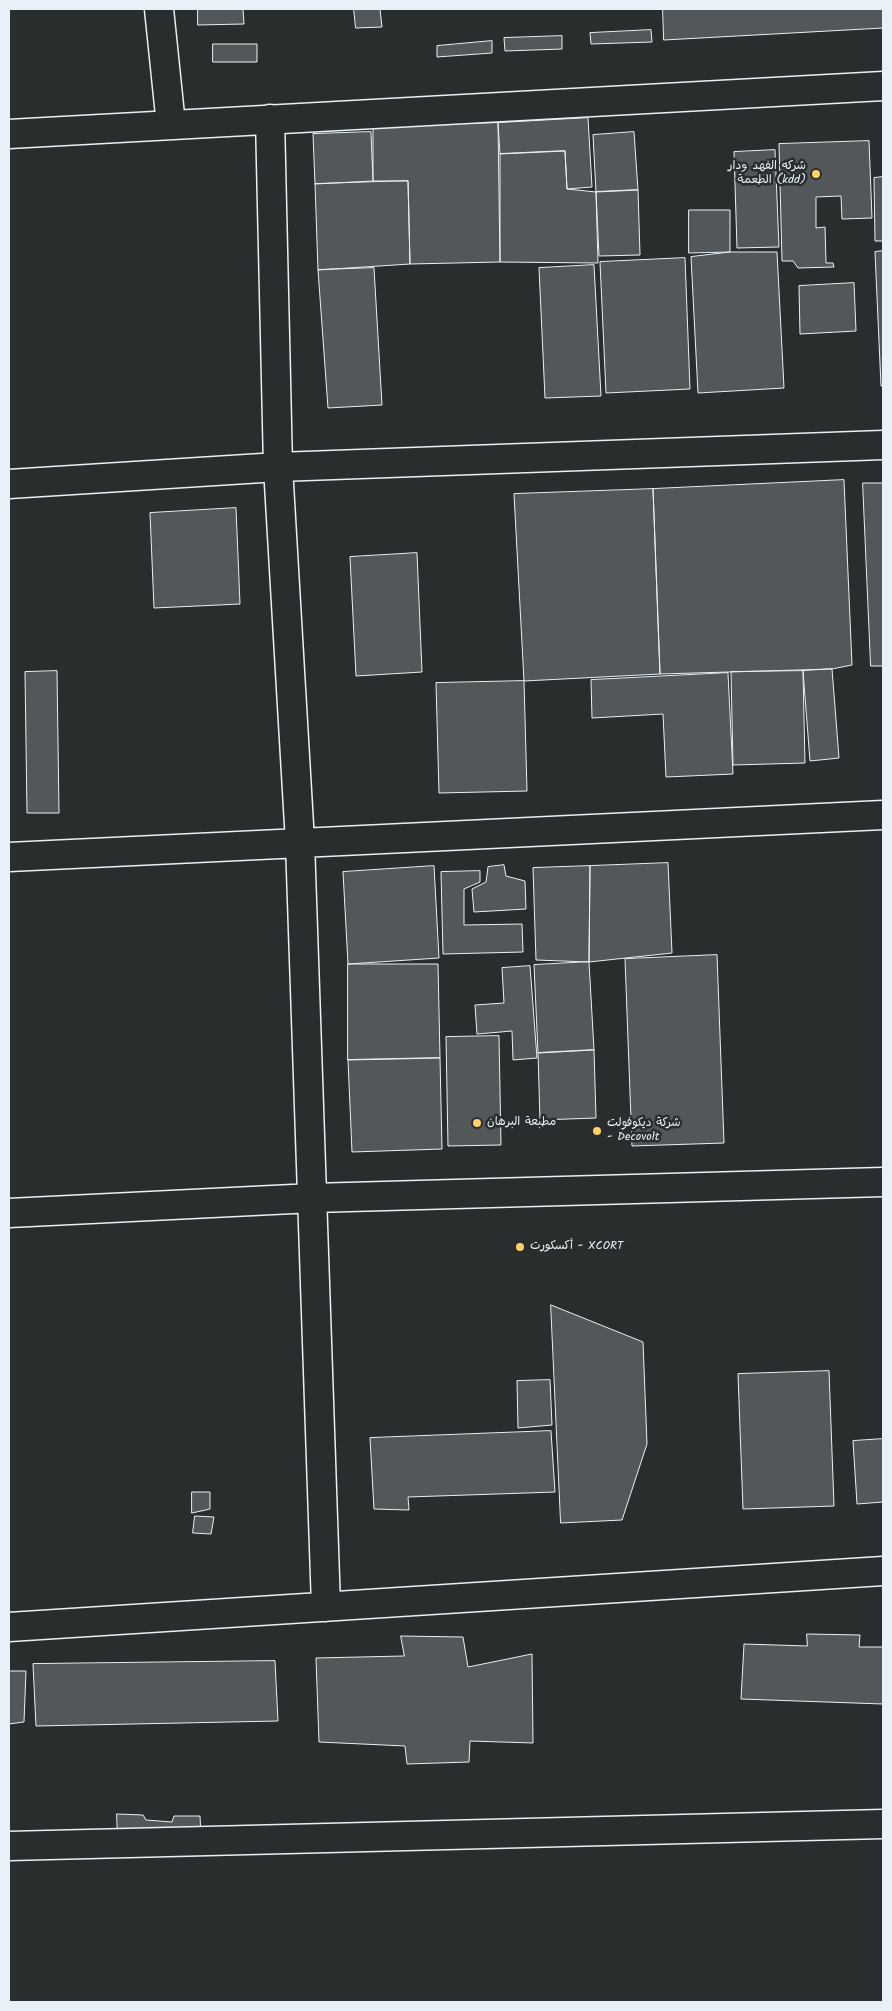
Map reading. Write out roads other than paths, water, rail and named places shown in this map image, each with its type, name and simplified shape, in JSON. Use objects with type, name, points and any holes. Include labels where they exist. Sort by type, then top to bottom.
[{"type":"street","points":[[159,9],[171,125]]},
{"type":"street","points":[[9,134],[883,86]]},
{"type":"street","points":[[270,119],[278,467],[300,842],[326,1607]]},
{"type":"street","points":[[9,484],[278,467],[883,445]]},
{"type":"street","points":[[9,857],[883,815]]},
{"type":"street","points":[[9,1213],[313,1198],[883,1182]]},
{"type":"street","points":[[9,1627],[883,1571]]},
{"type":"street","points":[[9,1846],[883,1824]]},
{"type":"place","name":"شركه الفهد ودار الطعمة (kdd)","points":[[816,174]]},
{"type":"place","name":"مطبعة البرهان","points":[[477,1123]]},
{"type":"place","name":"شركة ديكوفولت - Decovolt","points":[[597,1131]]},
{"type":"place","name":"أكسكورت - XCORT","points":[[520,1247]]}]
